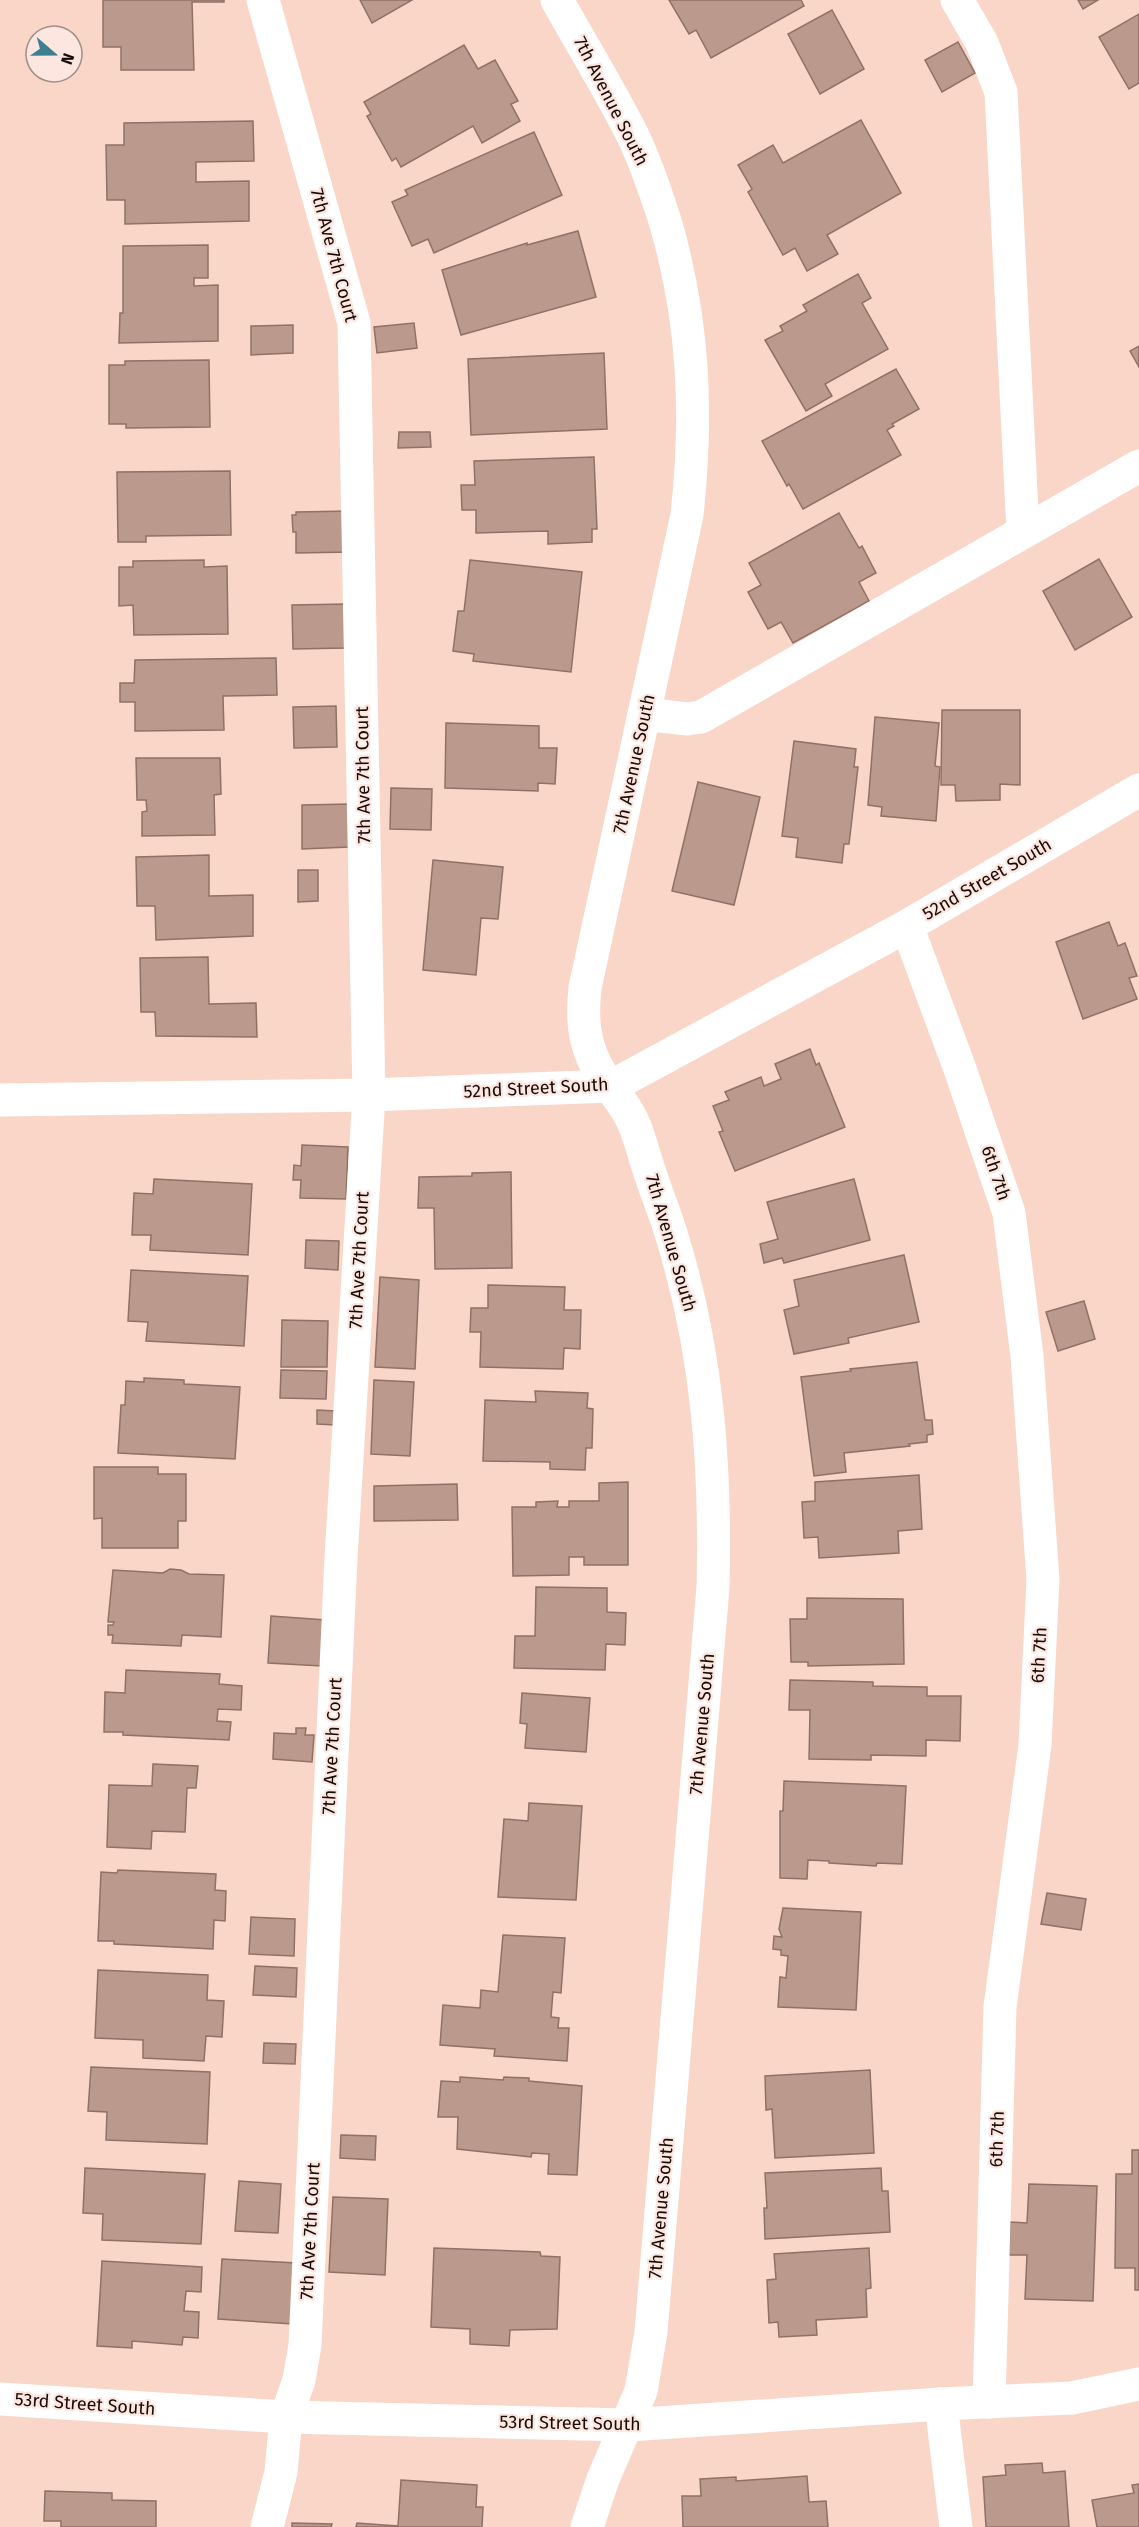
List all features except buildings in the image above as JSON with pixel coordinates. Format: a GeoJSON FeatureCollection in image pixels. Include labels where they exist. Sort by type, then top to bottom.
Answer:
{"type":"FeatureCollection","features":[{"type":"Feature","properties":{"kind":"street","name":"7th Ave 7th Court"},"geometry":{"type":"LineString","coordinates":[[264,0],[354,322],[369,1095],[341,1558],[304,2345],[299,2380],[286,2417],[280,2472],[267,2527]]}},
{"type":"Feature","properties":{"kind":"street","name":"7th Avenue South"},"geometry":{"type":"LineString","coordinates":[[557,0],[634,137],[656,192],[675,261],[685,308],[692,359],[693,463],[687,515],[583,1008],[583,1028],[588,1048],[598,1068],[625,1105],[634,1125],[673,1241],[690,1306],[703,1372],[712,1443],[715,1515],[712,1599],[651,2332],[641,2391],[603,2479],[587,2527]]}},
{"type":"Feature","properties":{"kind":"street"},"geometry":{"type":"LineString","coordinates":[[957,0],[982,43],[1001,92],[1023,532]]}},
{"type":"Feature","properties":{"kind":"street"},"geometry":{"type":"LineString","coordinates":[[645,714],[687,719],[701,717],[1139,466]]}},
{"type":"Feature","properties":{"kind":"street","name":"52nd Street South"},"geometry":{"type":"LineString","coordinates":[[0,1100],[369,1095],[612,1086],[907,926],[1139,790]]}},
{"type":"Feature","properties":{"kind":"street","name":"6th 7th"},"geometry":{"type":"LineString","coordinates":[[907,926],[960,1069],[1009,1214],[1027,1356],[1043,1580],[1035,1745],[1000,2007],[989,2402]]}},
{"type":"Feature","properties":{"kind":"street","name":"53rd Street South"},"geometry":{"type":"LineString","coordinates":[[0,2398],[286,2417],[628,2425],[941,2404],[1072,2398],[1139,2384]]}},
{"type":"Feature","properties":{"kind":"street"},"geometry":{"type":"LineString","coordinates":[[941,2404],[956,2527]]}}]}
